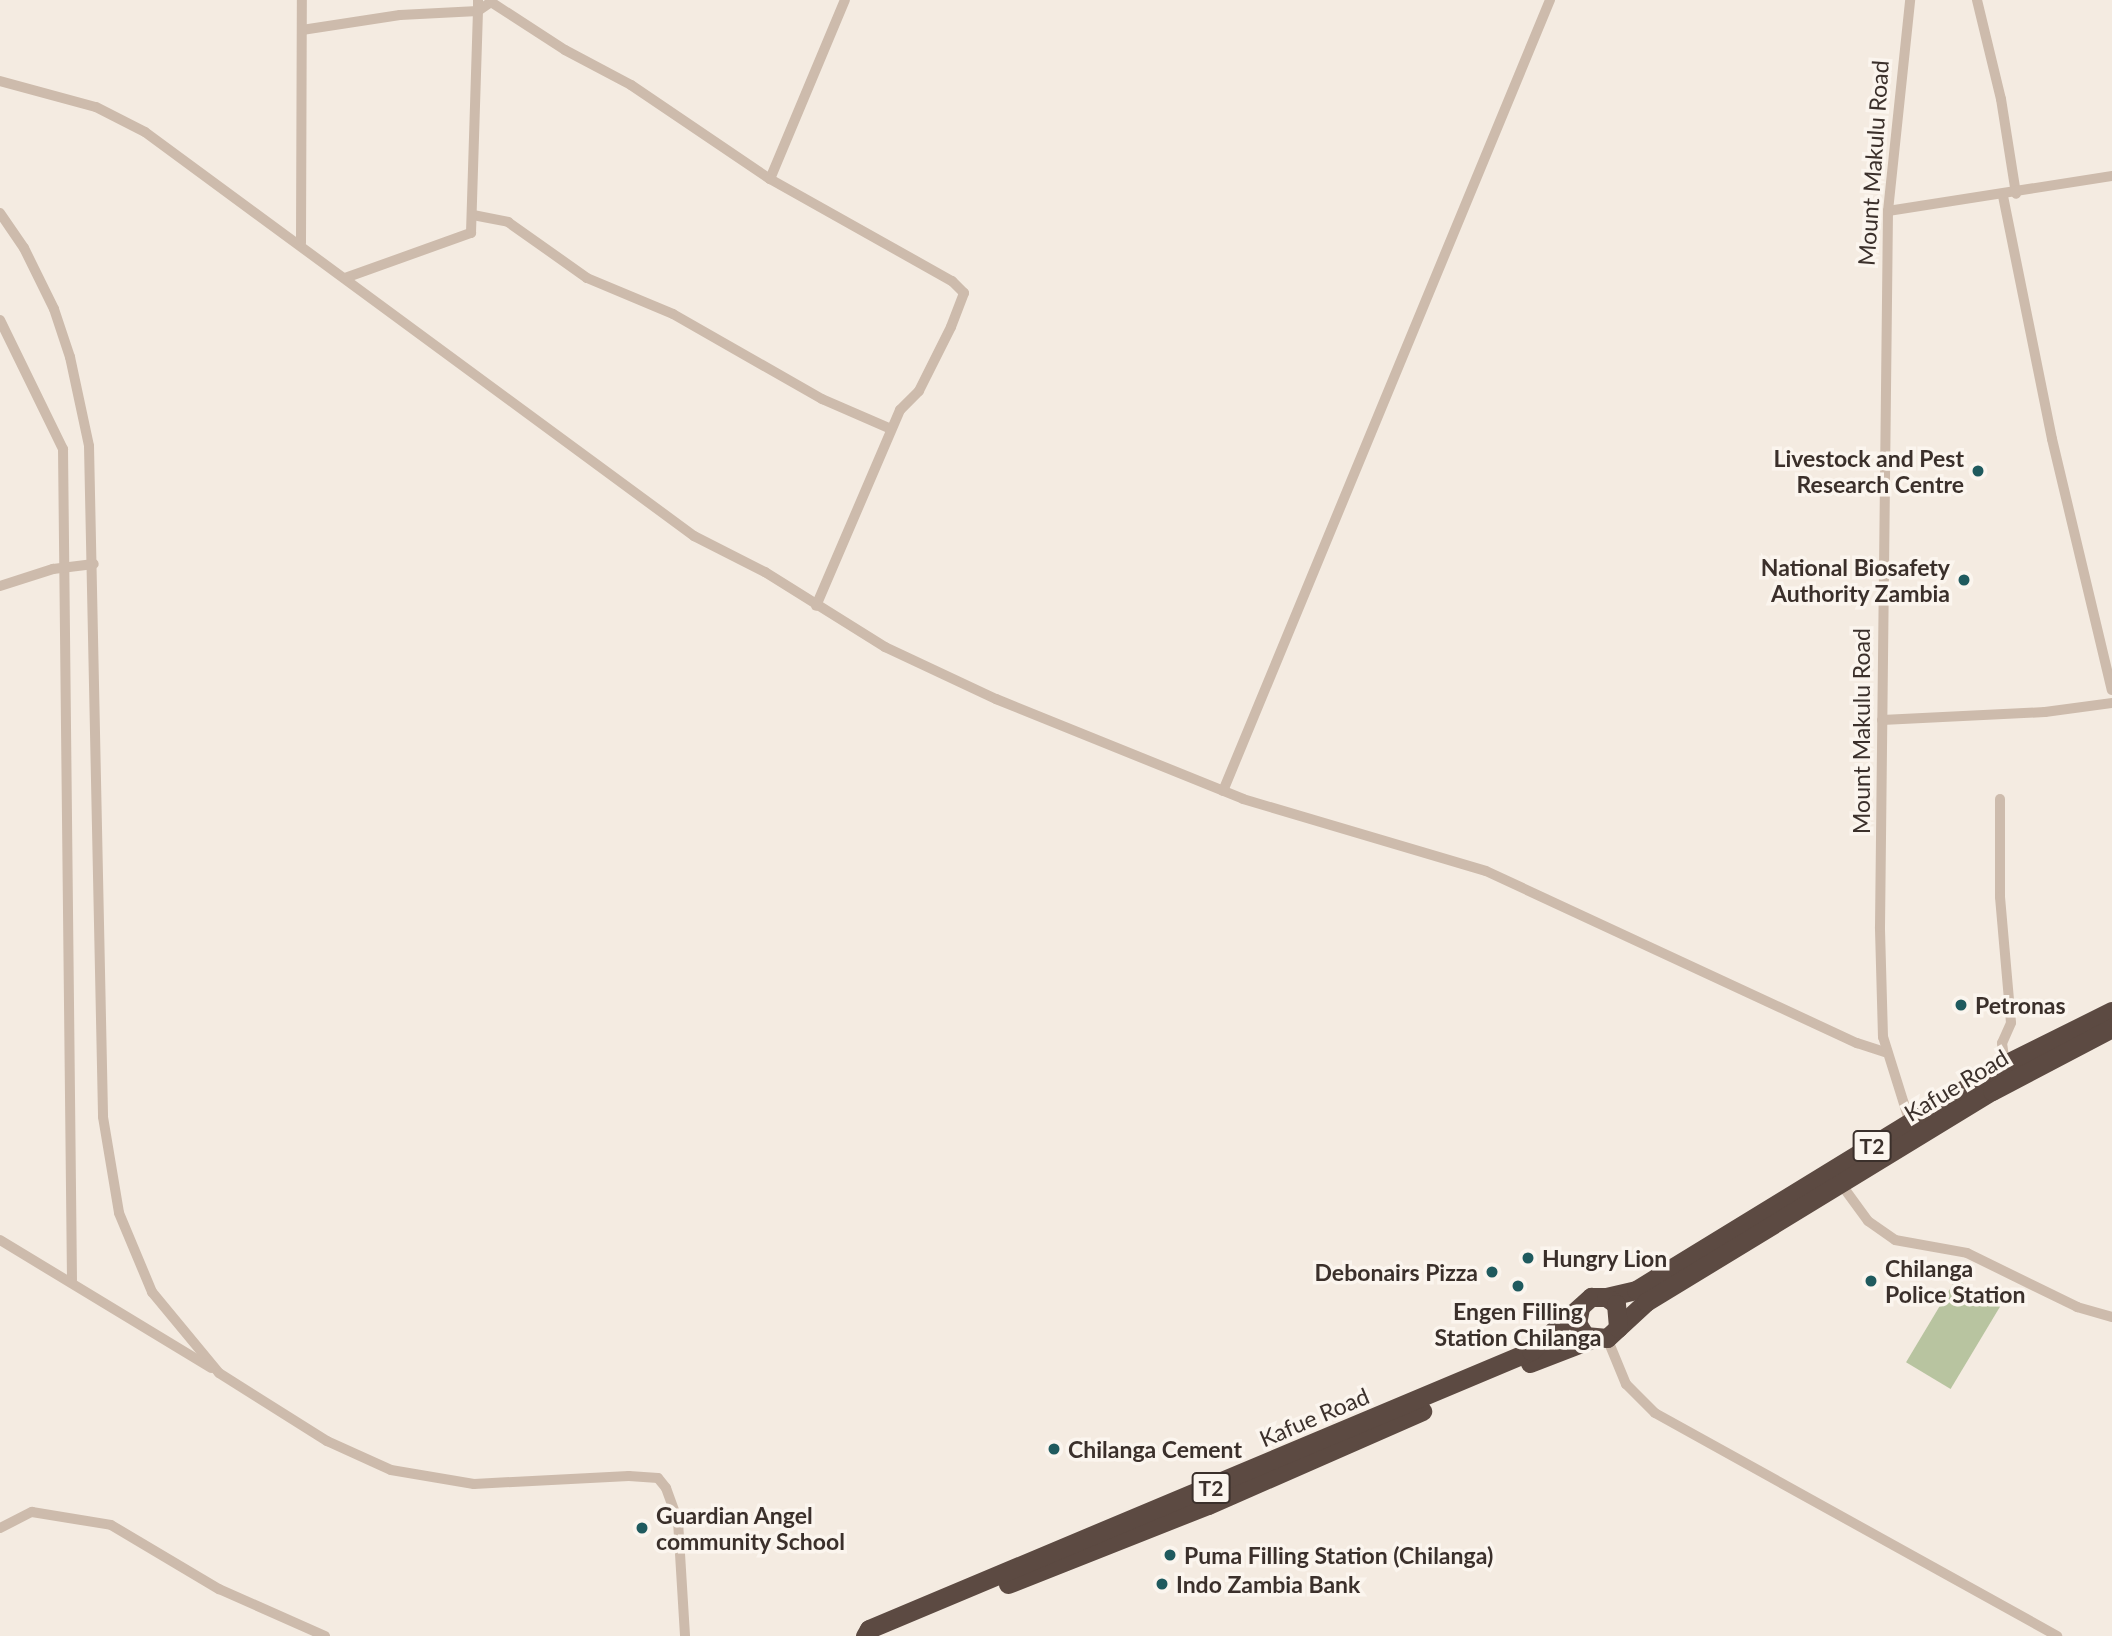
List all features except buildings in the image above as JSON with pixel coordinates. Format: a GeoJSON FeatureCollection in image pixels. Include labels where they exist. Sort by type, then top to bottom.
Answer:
{"type":"FeatureCollection","features":[{"type":"Feature","properties":{"kind":"highway","name":"Kafue Road"},"geometry":{"type":"LineString","coordinates":[[1606,1297],[1636,1290],[2005,1064],[2112,1011]]}},
{"type":"Feature","properties":{"kind":"highway","name":"Kafue Road"},"geometry":{"type":"LineString","coordinates":[[873,1636],[1208,1505],[1563,1348],[1606,1335],[1646,1302],[1992,1091],[2112,1028]]}},
{"type":"Feature","properties":{"kind":"highway"},"geometry":{"type":"LineString","coordinates":[[1591,1297],[1606,1297],[1619,1310],[1606,1335],[1580,1330],[1580,1308],[1591,1297]]}},
{"type":"Feature","properties":{"kind":"highway","name":"Kafue Road"},"geometry":{"type":"LineString","coordinates":[[865,1636],[869,1629],[1531,1351],[1580,1308]]}},
{"type":"Feature","properties":{"kind":"street"},"geometry":{"type":"LineString","coordinates":[[300,243],[302,0]]}},
{"type":"Feature","properties":{"kind":"street"},"geometry":{"type":"LineString","coordinates":[[770,179],[845,0]]}},
{"type":"Feature","properties":{"kind":"street"},"geometry":{"type":"LineString","coordinates":[[1223,791],[1550,0]]}},
{"type":"Feature","properties":{"kind":"street","name":"Mount Makulu Road"},"geometry":{"type":"LineString","coordinates":[[1910,0],[1902,51],[1888,211],[1880,927],[1885,1052],[1910,1123]]}},
{"type":"Feature","properties":{"kind":"street"},"geometry":{"type":"LineString","coordinates":[[1977,0],[2001,99],[2016,194]]}},
{"type":"Feature","properties":{"kind":"street"},"geometry":{"type":"LineString","coordinates":[[302,30],[478,6],[491,1],[565,50],[631,85],[770,179],[952,281],[964,293],[932,369],[891,429],[816,606]]}},
{"type":"Feature","properties":{"kind":"street"},"geometry":{"type":"LineString","coordinates":[[345,278],[461,239],[471,233],[478,6]]}},
{"type":"Feature","properties":{"kind":"street"},"geometry":{"type":"LineString","coordinates":[[0,80],[96,107],[131,123],[300,243],[694,536],[816,606],[964,685],[1223,791],[1486,871],[1857,1043],[1885,1052]]}},
{"type":"Feature","properties":{"kind":"street"},"geometry":{"type":"LineString","coordinates":[[1888,211],[2016,194],[2112,176]]}},
{"type":"Feature","properties":{"kind":"street"},"geometry":{"type":"LineString","coordinates":[[2003,196],[2052,439],[2112,690]]}},
{"type":"Feature","properties":{"kind":"street"},"geometry":{"type":"LineString","coordinates":[[0,213],[40,276],[70,356],[89,446],[94,564],[103,1117],[119,1213],[152,1292],[169,1318],[219,1373]]}},
{"type":"Feature","properties":{"kind":"street"},"geometry":{"type":"LineString","coordinates":[[473,215],[508,222],[587,278],[662,309],[822,399],[891,429]]}},
{"type":"Feature","properties":{"kind":"street"},"geometry":{"type":"LineString","coordinates":[[0,320],[61,442],[72,1280]]}},
{"type":"Feature","properties":{"kind":"street"},"geometry":{"type":"LineString","coordinates":[[0,586],[64,568],[94,564]]}},
{"type":"Feature","properties":{"kind":"street"},"geometry":{"type":"LineString","coordinates":[[1882,720],[2045,712],[2112,703]]}},
{"type":"Feature","properties":{"kind":"street"},"geometry":{"type":"LineString","coordinates":[[2000,799],[2000,897],[2011,1023],[2002,1043],[2005,1064]]}},
{"type":"Feature","properties":{"kind":"street"},"geometry":{"type":"LineString","coordinates":[[1842,1184],[1868,1221],[1895,1240],[1967,1253],[2077,1307],[2112,1317]]}},
{"type":"Feature","properties":{"kind":"street"},"geometry":{"type":"LineString","coordinates":[[0,1240],[72,1280],[157,1338],[219,1373],[327,1441],[391,1470],[474,1484],[607,1476],[658,1478],[666,1488],[678,1521],[685,1636]]}},
{"type":"Feature","properties":{"kind":"street"},"geometry":{"type":"LineString","coordinates":[[157,1338],[172,1334],[169,1318]]}},
{"type":"Feature","properties":{"kind":"street"},"geometry":{"type":"LineString","coordinates":[[1606,1335],[1626,1384],[1655,1413],[2057,1636]]}},
{"type":"Feature","properties":{"kind":"street"},"geometry":{"type":"LineString","coordinates":[[0,1528],[32,1512],[111,1525],[219,1589],[325,1636]]}},
{"type":"Feature","properties":{"kind":"green space"},"geometry":{"type":"Polygon","coordinates":[[[1956,1279],[2001,1306],[1951,1389],[1906,1362],[1956,1279]]]}},
{"type":"Feature","properties":{"kind":"place","name":"Livestock and Pest Research Centre"},"geometry":{"type":"Point","coordinates":[1978,471]}},
{"type":"Feature","properties":{"kind":"place","name":"National Biosafety Authority Zambia"},"geometry":{"type":"Point","coordinates":[1964,580]}},
{"type":"Feature","properties":{"kind":"place","name":"Petronas"},"geometry":{"type":"Point","coordinates":[1961,1005]}},
{"type":"Feature","properties":{"kind":"place","name":"Hungry Lion"},"geometry":{"type":"Point","coordinates":[1528,1258]}},
{"type":"Feature","properties":{"kind":"place","name":"Debonairs Pizza"},"geometry":{"type":"Point","coordinates":[1492,1272]}},
{"type":"Feature","properties":{"kind":"place","name":"Chilanga Police Station"},"geometry":{"type":"Point","coordinates":[1871,1281]}},
{"type":"Feature","properties":{"kind":"place","name":"Engen Filling Station Chilanga"},"geometry":{"type":"Point","coordinates":[1518,1286]}},
{"type":"Feature","properties":{"kind":"place","name":"Chilanga Cement"},"geometry":{"type":"Point","coordinates":[1054,1449]}},
{"type":"Feature","properties":{"kind":"place","name":"Guardian Angel community School"},"geometry":{"type":"Point","coordinates":[642,1528]}},
{"type":"Feature","properties":{"kind":"place","name":"Puma Filling Station (Chilanga)"},"geometry":{"type":"Point","coordinates":[1170,1555]}},
{"type":"Feature","properties":{"kind":"place","name":"Indo Zambia Bank"},"geometry":{"type":"Point","coordinates":[1162,1584]}}]}
